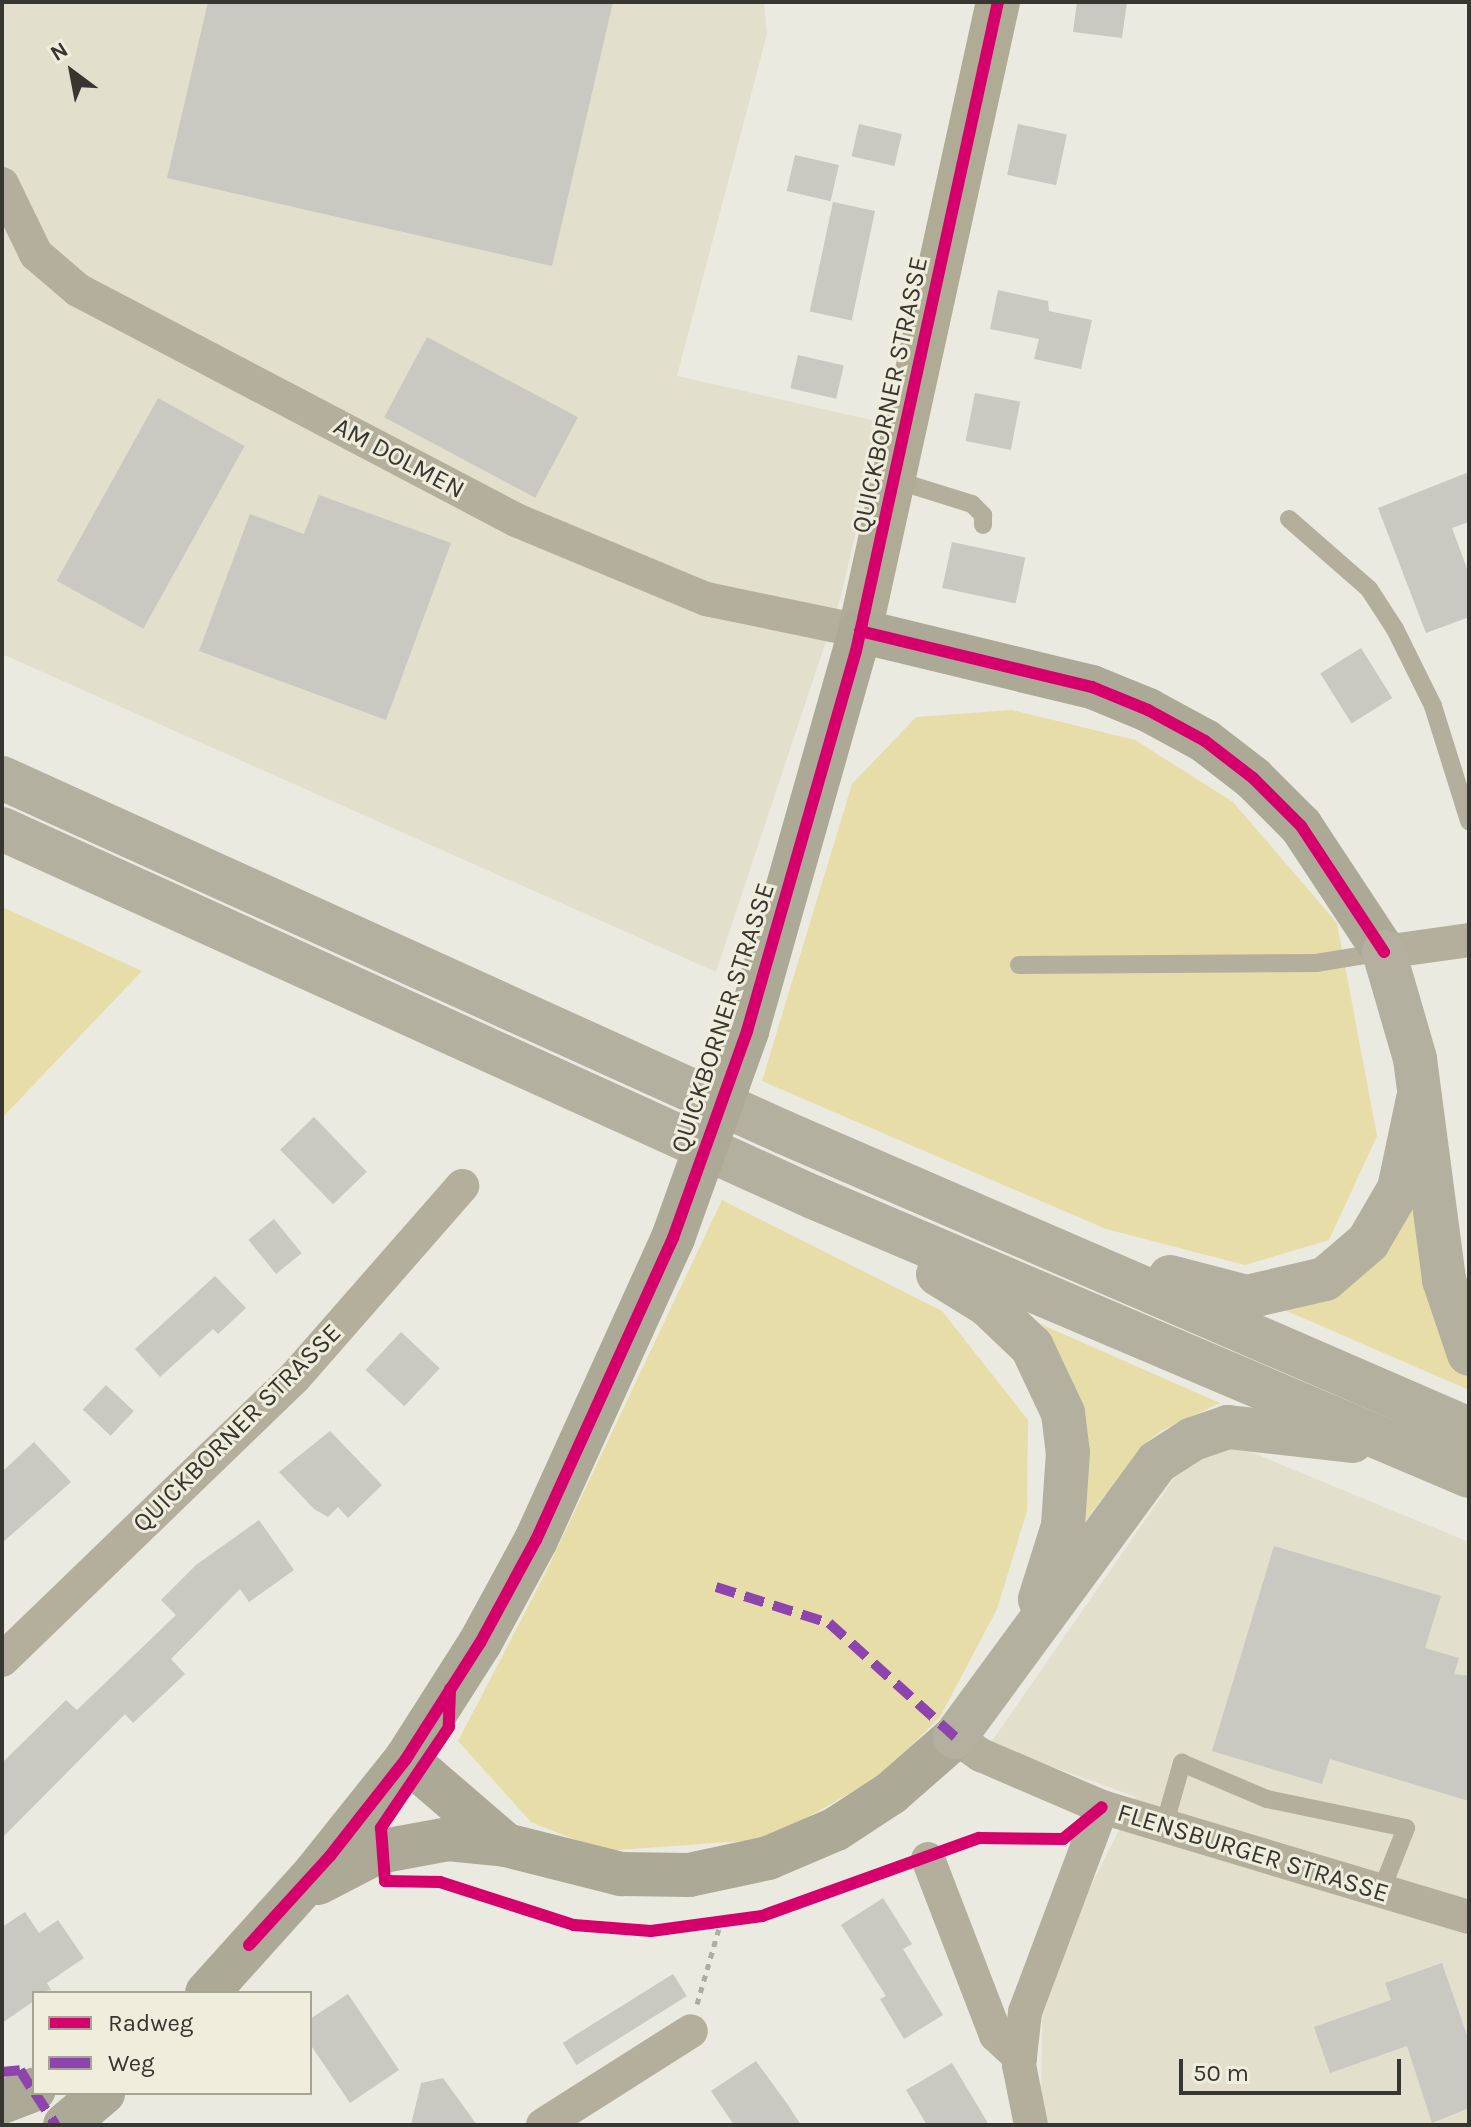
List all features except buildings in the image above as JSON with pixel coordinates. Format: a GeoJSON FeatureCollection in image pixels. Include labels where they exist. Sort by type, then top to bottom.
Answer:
{"type":"FeatureCollection","features":[{"type":"Feature","properties":{"kind":"highway"},"geometry":{"type":"LineString","coordinates":[[2,778],[1021,1238],[1469,1429]]}},
{"type":"Feature","properties":{"kind":"highway"},"geometry":{"type":"LineString","coordinates":[[2,829],[813,1197],[1469,1476]]}},
{"type":"Feature","properties":{"kind":"highway"},"geometry":{"type":"LineString","coordinates":[[1384,952],[1404,1010],[1444,1280],[1469,1354]]}},
{"type":"Feature","properties":{"kind":"highway"},"geometry":{"type":"LineString","coordinates":[[1021,1238],[1247,1297],[1325,1279],[1368,1242],[1399,1189],[1418,1099]]}},
{"type":"Feature","properties":{"kind":"highway"},"geometry":{"type":"LineString","coordinates":[[813,1197],[988,1305],[1032,1347],[1049,1376],[1063,1413],[1068,1452],[1063,1526],[1031,1627]]}},
{"type":"Feature","properties":{"kind":"highway"},"geometry":{"type":"LineString","coordinates":[[955,1737],[1031,1627],[1157,1462],[1193,1439],[1228,1427],[1391,1443]]}},
{"type":"Feature","properties":{"kind":"main road","name":"QUICKBORNER STRASSE"},"geometry":{"type":"LineString","coordinates":[[209,1991],[297,1894],[378,1796],[406,1759],[480,1643],[536,1540],[673,1238],[747,1031],[860,631],[998,2]]}},
{"type":"Feature","properties":{"kind":"main road"},"geometry":{"type":"LineString","coordinates":[[860,631],[1092,687],[1148,710],[1205,741],[1253,778],[1301,826],[1343,883],[1384,952]]}},
{"type":"Feature","properties":{"kind":"main road"},"geometry":{"type":"LineString","coordinates":[[297,1894],[378,1852],[448,1839],[506,1845],[621,1874],[689,1875],[768,1858],[847,1822],[914,1775],[955,1737]]}},
{"type":"Feature","properties":{"kind":"main road"},"geometry":{"type":"LineString","coordinates":[[406,1759],[506,1845]]}},
{"type":"Feature","properties":{"kind":"main road"},"geometry":{"type":"LineString","coordinates":[[378,1796],[448,1839]]}},
{"type":"Feature","properties":{"kind":"main road","name":"QUICKBORNER STRASSE"},"geometry":{"type":"LineString","coordinates":[[181,1991],[249,1945]]}},
{"type":"Feature","properties":{"kind":"main road"},"geometry":{"type":"LineString","coordinates":[[2,2102],[32,2091]]}},
{"type":"Feature","properties":{"kind":"main road"},"geometry":{"type":"LineString","coordinates":[[65,2125],[101,2095]]}},
{"type":"Feature","properties":{"kind":"street","name":"AM DOLMEN"},"geometry":{"type":"LineString","coordinates":[[2,184],[36,254],[78,290],[516,520],[706,599],[860,631]]}},
{"type":"Feature","properties":{"kind":"street"},"geometry":{"type":"LineString","coordinates":[[1384,952],[1469,940]]}},
{"type":"Feature","properties":{"kind":"street","name":"QUICKBORNER STRASSE"},"geometry":{"type":"LineString","coordinates":[[2,1660],[295,1377],[462,1186]]}},
{"type":"Feature","properties":{"kind":"street","name":"FLENSBURGER STRASSE"},"geometry":{"type":"LineString","coordinates":[[955,1737],[981,1755],[1102,1807],[1469,1917]]}},
{"type":"Feature","properties":{"kind":"street"},"geometry":{"type":"LineString","coordinates":[[1031,2125],[1020,2057],[1025,2012],[1102,1807]]}},
{"type":"Feature","properties":{"kind":"street"},"geometry":{"type":"LineString","coordinates":[[928,1859],[996,2035],[1020,2057]]}},
{"type":"Feature","properties":{"kind":"street"},"geometry":{"type":"LineString","coordinates":[[543,2125],[691,2031]]}},
{"type":"Feature","properties":{"kind":"lane"},"geometry":{"type":"LineString","coordinates":[[895,480],[972,504],[983,515],[983,525]]}},
{"type":"Feature","properties":{"kind":"lane"},"geometry":{"type":"LineString","coordinates":[[1289,519],[1369,589],[1395,629],[1433,706],[1469,821]]}},
{"type":"Feature","properties":{"kind":"lane"},"geometry":{"type":"LineString","coordinates":[[1019,965],[1316,963],[1384,952]]}},
{"type":"Feature","properties":{"kind":"lane"},"geometry":{"type":"LineString","coordinates":[[1164,1826],[1182,1763],[1267,1799],[1406,1828],[1381,1891]]}},
{"type":"Feature","properties":{"kind":"path"},"geometry":{"type":"LineString","coordinates":[[691,2031],[720,1925]]}},
{"type":"Feature","properties":{"kind":"shaded area"},"geometry":{"type":"Polygon","coordinates":[[[2,2],[764,2],[767,34],[677,376],[881,422],[841,596],[716,972],[2,654],[2,2]]]}},
{"type":"Feature","properties":{"kind":"shaded area"},"geometry":{"type":"Polygon","coordinates":[[[1012,710],[1135,740],[1233,802],[1337,923],[1377,1136],[1329,1240],[1245,1265],[1106,1229],[762,1081],[852,784],[916,717],[1012,710]]]}},
{"type":"Feature","properties":{"kind":"shaded area"},"geometry":{"type":"Polygon","coordinates":[[[2,907],[142,971],[2,1118],[2,907]]]}},
{"type":"Feature","properties":{"kind":"shaded area"},"geometry":{"type":"Polygon","coordinates":[[[1408,1185],[1469,1377],[1469,1390],[1273,1305],[1408,1185]]]}},
{"type":"Feature","properties":{"kind":"shaded area"},"geometry":{"type":"Polygon","coordinates":[[[722,1200],[942,1311],[1028,1420],[1027,1511],[997,1609],[940,1717],[883,1774],[770,1839],[603,1851],[531,1822],[458,1741],[545,1574],[722,1200]]]}},
{"type":"Feature","properties":{"kind":"shaded area"},"geometry":{"type":"Polygon","coordinates":[[[1038,1323],[1220,1403],[1161,1431],[1143,1445],[1082,1525],[1038,1323]]]}},
{"type":"Feature","properties":{"kind":"shaded area"},"geometry":{"type":"Polygon","coordinates":[[[1229,1443],[1469,1542],[1469,2125],[1049,2125],[1041,2108],[1043,1980],[1136,1797],[990,1744],[1177,1474],[1229,1443]]]}},
{"type":"Feature","properties":{"kind":"marked path"},"geometry":{"type":"LineString","coordinates":[[716,1587],[829,1623],[955,1737]]}},
{"type":"Feature","properties":{"kind":"marked path"},"geometry":{"type":"LineString","coordinates":[[2,2072],[20,2070],[32,2089]]}},
{"type":"Feature","properties":{"kind":"marked path"},"geometry":{"type":"LineString","coordinates":[[36,2095],[56,2125]]}},
{"type":"Feature","properties":{"kind":"cycle path"},"geometry":{"type":"LineString","coordinates":[[249,1945],[330,1856],[406,1759],[480,1643],[536,1540],[673,1238],[747,1031],[856,651],[998,2]]}},
{"type":"Feature","properties":{"kind":"cycle path"},"geometry":{"type":"LineString","coordinates":[[860,631],[1092,687],[1148,710],[1205,741],[1253,778],[1301,826],[1384,952]]}},
{"type":"Feature","properties":{"kind":"cycle path"},"geometry":{"type":"LineString","coordinates":[[450,1689],[449,1727],[381,1828],[385,1881],[440,1882],[574,1925],[651,1931],[762,1916],[979,1838],[1063,1839],[1102,1807]]}}]}
